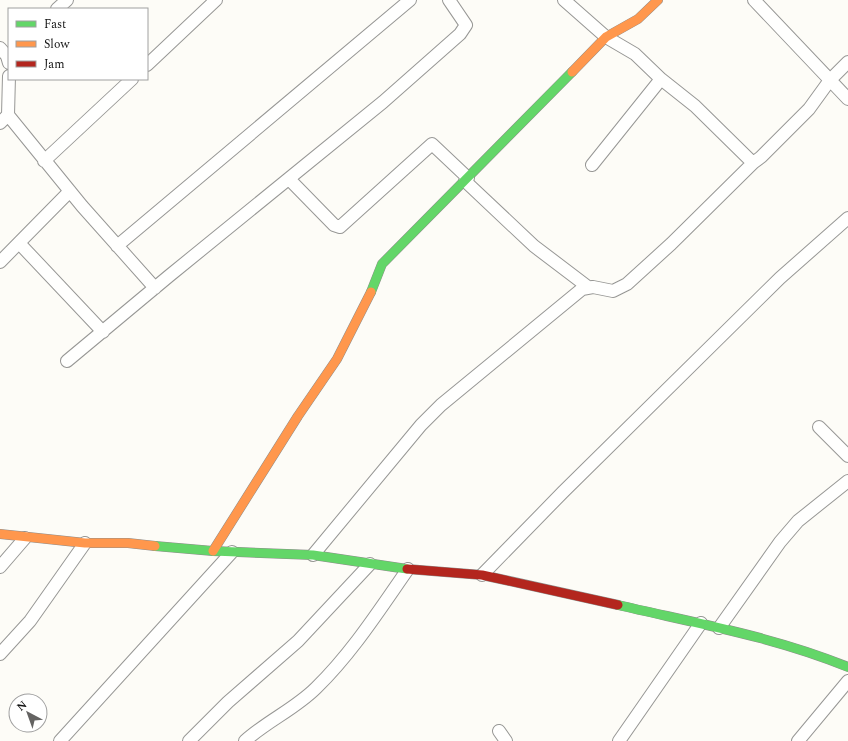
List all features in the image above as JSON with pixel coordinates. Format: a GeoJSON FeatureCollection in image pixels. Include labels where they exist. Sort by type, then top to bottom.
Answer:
{"type":"FeatureCollection","features":[{"type":"Feature","properties":{"kind":"street"},"geometry":{"type":"LineString","coordinates":[[58,8],[66,0]]}},
{"type":"Feature","properties":{"kind":"street"},"geometry":{"type":"LineString","coordinates":[[148,64],[216,0]]}},
{"type":"Feature","properties":{"kind":"street"},"geometry":{"type":"LineString","coordinates":[[117,246],[410,0]]}},
{"type":"Feature","properties":{"kind":"street"},"geometry":{"type":"LineString","coordinates":[[67,362],[155,288],[383,102],[464,29],[466,25],[464,19],[448,0]]}},
{"type":"Feature","properties":{"kind":"street"},"geometry":{"type":"LineString","coordinates":[[564,0],[606,37],[635,54],[661,79],[695,106],[753,163]]}},
{"type":"Feature","properties":{"kind":"street"},"geometry":{"type":"LineString","coordinates":[[212,552],[298,416],[337,359],[366,304],[382,264],[606,37],[638,19],[658,0]]}},
{"type":"Feature","properties":{"kind":"street"},"geometry":{"type":"LineString","coordinates":[[754,0],[848,99]]}},
{"type":"Feature","properties":{"kind":"street"},"geometry":{"type":"LineString","coordinates":[[289,179],[334,224],[340,227],[432,144],[466,180],[534,246],[588,287],[613,291],[627,284],[671,244],[753,163],[761,157],[809,109],[830,80],[848,62]]}},
{"type":"Feature","properties":{"kind":"street"},"geometry":{"type":"LineString","coordinates":[[592,165],[661,79]]}},
{"type":"Feature","properties":{"kind":"street"},"geometry":{"type":"LineString","coordinates":[[9,80],[4,119],[44,161],[155,288]]}},
{"type":"Feature","properties":{"kind":"street"},"geometry":{"type":"LineString","coordinates":[[44,161],[131,80]]}},
{"type":"Feature","properties":{"kind":"street"},"geometry":{"type":"LineString","coordinates":[[0,262],[70,191]]}},
{"type":"Feature","properties":{"kind":"street"},"geometry":{"type":"LineString","coordinates":[[482,575],[544,511],[780,278],[848,218]]}},
{"type":"Feature","properties":{"kind":"street"},"geometry":{"type":"LineString","coordinates":[[19,243],[103,332]]}},
{"type":"Feature","properties":{"kind":"street"},"geometry":{"type":"LineString","coordinates":[[313,555],[405,443],[441,405],[582,290],[588,287]]}},
{"type":"Feature","properties":{"kind":"street"},"geometry":{"type":"LineString","coordinates":[[819,426],[848,456]]}},
{"type":"Feature","properties":{"kind":"street"},"geometry":{"type":"LineString","coordinates":[[719,628],[780,542],[798,521],[848,481]]}},
{"type":"Feature","properties":{"kind":"street"},"geometry":{"type":"LineString","coordinates":[[0,534],[25,538],[85,543],[128,543],[212,552],[313,555],[408,569],[482,575],[700,623],[821,656],[848,667]]}},
{"type":"Feature","properties":{"kind":"street"},"geometry":{"type":"LineString","coordinates":[[0,567],[25,538]]}},
{"type":"Feature","properties":{"kind":"street"},"geometry":{"type":"LineString","coordinates":[[0,654],[30,621],[85,543]]}},
{"type":"Feature","properties":{"kind":"street"},"geometry":{"type":"LineString","coordinates":[[60,741],[232,552]]}},
{"type":"Feature","properties":{"kind":"street"},"geometry":{"type":"LineString","coordinates":[[189,741],[228,702],[293,646],[370,564]]}},
{"type":"Feature","properties":{"kind":"street"},"geometry":{"type":"LineString","coordinates":[[245,741],[315,689],[332,671],[408,569]]}},
{"type":"Feature","properties":{"kind":"street"},"geometry":{"type":"LineString","coordinates":[[620,741],[700,623]]}},
{"type":"Feature","properties":{"kind":"street"},"geometry":{"type":"LineString","coordinates":[[798,741],[848,681]]}},
{"type":"Feature","properties":{"kind":"street"},"geometry":{"type":"LineString","coordinates":[[499,731],[506,741]]}},
{"type":"Feature","properties":{"kind":"traffic: fast"},"geometry":{"type":"LineString","coordinates":[[371,292],[382,264],[572,72]]}},
{"type":"Feature","properties":{"kind":"traffic: fast"},"geometry":{"type":"LineString","coordinates":[[155,546],[213,551],[313,555],[407,569]]}},
{"type":"Feature","properties":{"kind":"traffic: fast"},"geometry":{"type":"LineString","coordinates":[[618,605],[763,639],[820,656],[848,667]]}},
{"type":"Feature","properties":{"kind":"traffic: slow"},"geometry":{"type":"LineString","coordinates":[[572,72],[606,37],[638,19],[658,0]]}},
{"type":"Feature","properties":{"kind":"traffic: slow"},"geometry":{"type":"LineString","coordinates":[[213,551],[298,416],[337,359],[371,292]]}},
{"type":"Feature","properties":{"kind":"traffic: slow"},"geometry":{"type":"LineString","coordinates":[[0,534],[85,543],[128,543],[155,546]]}},
{"type":"Feature","properties":{"kind":"traffic: jam"},"geometry":{"type":"LineString","coordinates":[[407,569],[482,575],[618,605]]}}]}
